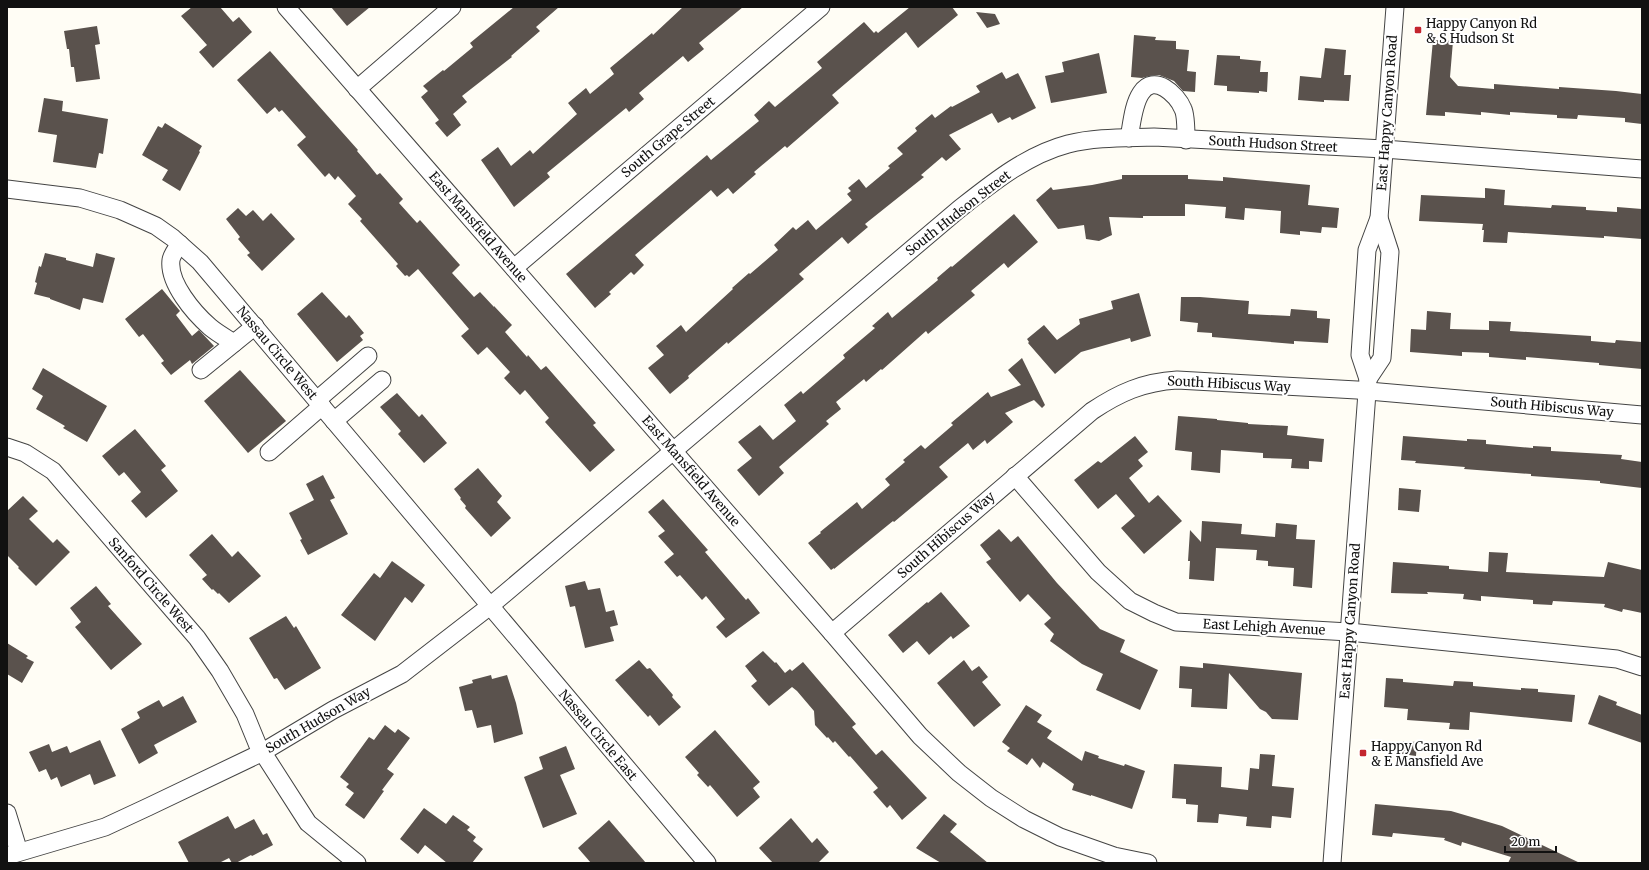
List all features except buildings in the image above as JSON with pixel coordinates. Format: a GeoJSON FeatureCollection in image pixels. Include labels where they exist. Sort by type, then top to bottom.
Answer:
{"type":"FeatureCollection","features":[{"type":"Feature","properties":{"kind":"street","name":"East Mansfield Avenue"},"geometry":{"type":"LineString","coordinates":[[286,7],[673,450],[920,736],[959,773],[991,798],[1024,819],[1060,837],[1114,856],[1148,863]]}},
{"type":"Feature","properties":{"kind":"street"},"geometry":{"type":"LineString","coordinates":[[357,89],[452,7]]}},
{"type":"Feature","properties":{"kind":"street","name":"South Grape Street"},"geometry":{"type":"LineString","coordinates":[[514,268],[821,7]]}},
{"type":"Feature","properties":{"kind":"street","name":"East Happy Canyon Road"},"geometry":{"type":"LineString","coordinates":[[1332,863],[1367,385],[1360,354],[1367,250],[1379,218],[1395,7]]}},
{"type":"Feature","properties":{"kind":"street"},"geometry":{"type":"LineString","coordinates":[[1129,138],[1134,108],[1140,93],[1146,86],[1154,84],[1166,87],[1184,109],[1186,140]]}},
{"type":"Feature","properties":{"kind":"street","name":"South Hudson Street"},"geometry":{"type":"LineString","coordinates":[[582,527],[993,182],[1017,166],[1068,144],[1129,138],[1186,140],[1384,149],[1642,168]]}},
{"type":"Feature","properties":{"kind":"street","name":"Nassau Circle West"},"geometry":{"type":"LineString","coordinates":[[7,189],[80,198],[120,210],[156,226],[180,244],[200,262],[255,326],[490,606]]}},
{"type":"Feature","properties":{"kind":"street","name":"East Happy Canyon Road"},"geometry":{"type":"LineString","coordinates":[[1367,385],[1382,358],[1390,260],[1390,252],[1379,218]]}},
{"type":"Feature","properties":{"kind":"street"},"geometry":{"type":"LineString","coordinates":[[180,244],[171,258],[171,272],[177,287],[193,310],[211,328],[234,343]]}},
{"type":"Feature","properties":{"kind":"street"},"geometry":{"type":"LineString","coordinates":[[201,370],[255,326]]}},
{"type":"Feature","properties":{"kind":"street"},"geometry":{"type":"LineString","coordinates":[[269,452],[368,356]]}},
{"type":"Feature","properties":{"kind":"street"},"geometry":{"type":"LineString","coordinates":[[334,420],[382,380]]}},
{"type":"Feature","properties":{"kind":"street","name":"South Hibiscus Way"},"geometry":{"type":"LineString","coordinates":[[832,633],[1092,411],[1114,396],[1158,381],[1177,380],[1367,385],[1642,415]]}},
{"type":"Feature","properties":{"kind":"street","name":"Sanford Circle West"},"geometry":{"type":"LineString","coordinates":[[7,447],[25,453],[53,471],[197,638],[220,671],[241,708],[261,753],[265,756],[308,823],[357,863]]}},
{"type":"Feature","properties":{"kind":"street","name":"East Lehigh Avenue"},"geometry":{"type":"LineString","coordinates":[[1015,476],[1098,572],[1130,601],[1176,622],[1349,632],[1617,659],[1642,667]]}},
{"type":"Feature","properties":{"kind":"street","name":"South Hudson Way"},"geometry":{"type":"LineString","coordinates":[[7,813],[13,854],[105,827],[261,753],[333,710],[402,674],[490,606],[582,527]]}},
{"type":"Feature","properties":{"kind":"street","name":"Nassau Circle East"},"geometry":{"type":"LineString","coordinates":[[490,606],[707,863]]}},
{"type":"Feature","properties":{"kind":"place","name":"Happy Canyon Rd & S Hudson St"},"geometry":{"type":"Point","coordinates":[1418,30]}},
{"type":"Feature","properties":{"kind":"place","name":"Happy Canyon Rd & E Mansfield Ave"},"geometry":{"type":"Point","coordinates":[1363,753]}}]}
